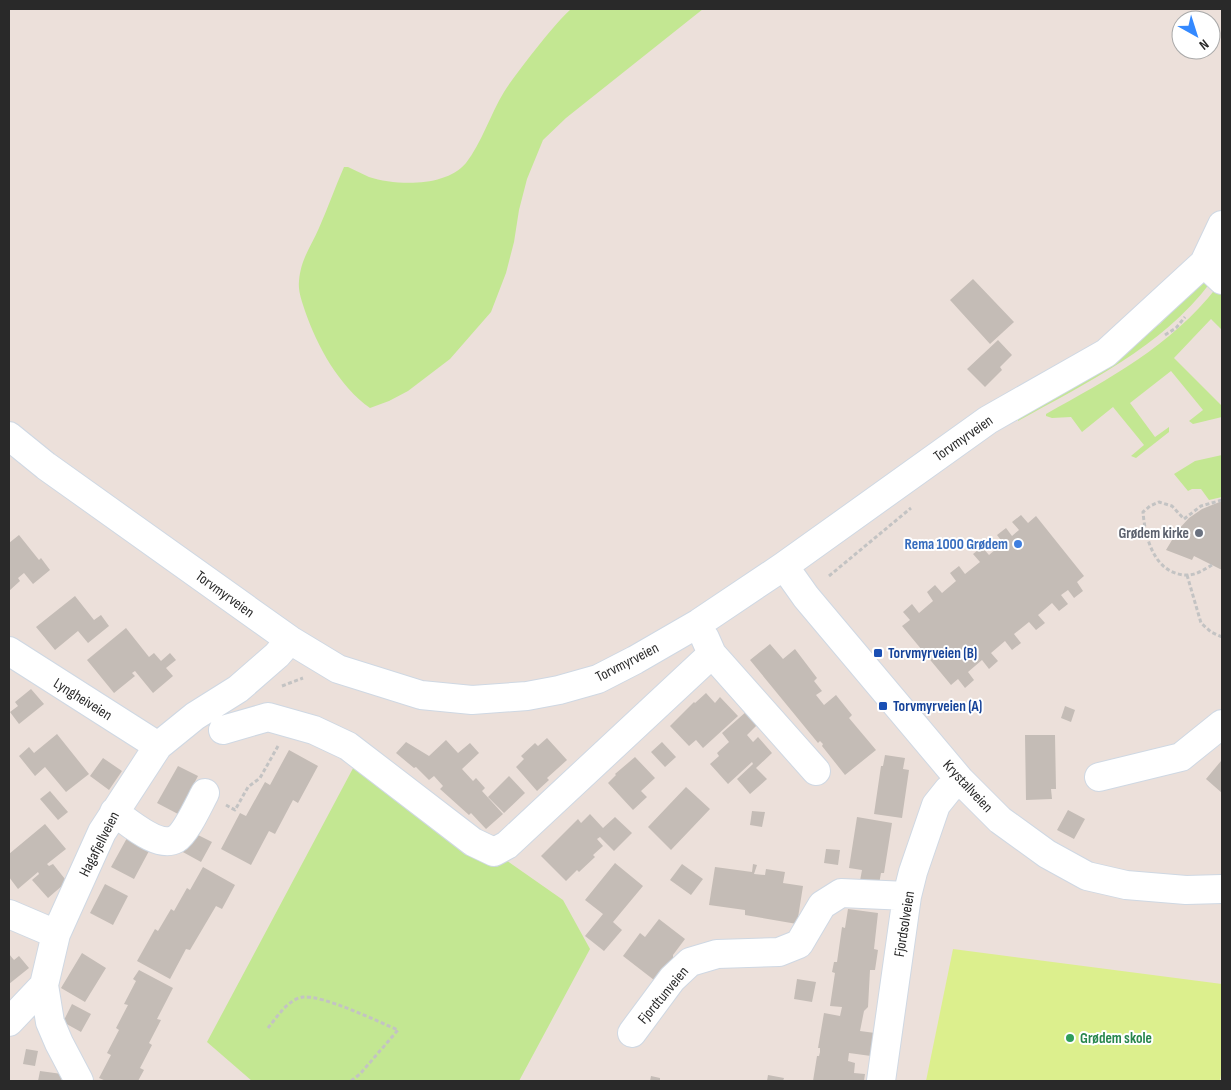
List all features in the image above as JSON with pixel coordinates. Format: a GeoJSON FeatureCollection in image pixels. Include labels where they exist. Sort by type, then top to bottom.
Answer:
{"type":"FeatureCollection","features":[{"type":"Feature","properties":{"kind":"street","name":"Torvmyrveien"},"geometry":{"type":"LineString","coordinates":[[9,436],[54,471],[290,640],[338,669],[421,695],[472,700],[527,696],[559,690],[598,678],[635,660],[699,623],[784,566],[988,420],[1106,353],[1213,272],[1222,225]]}},
{"type":"Feature","properties":{"kind":"street","name":"Krystallveien"},"geometry":{"type":"LineString","coordinates":[[784,566],[806,597],[960,780],[1000,820],[1047,854],[1087,876],[1126,885],[1186,890],[1222,889]]}},
{"type":"Feature","properties":{"kind":"street"},"geometry":{"type":"LineString","coordinates":[[699,623],[712,654],[816,771]]}},
{"type":"Feature","properties":{"kind":"street","name":"Hagafjellveien"},"geometry":{"type":"LineString","coordinates":[[79,1081],[50,1022],[44,985],[56,934],[102,832],[158,746],[195,716],[238,689],[278,654],[290,640]]}},
{"type":"Feature","properties":{"kind":"street","name":"Lyngheiveien"},"geometry":{"type":"LineString","coordinates":[[9,651],[158,746]]}},
{"type":"Feature","properties":{"kind":"street"},"geometry":{"type":"LineString","coordinates":[[223,730],[268,717],[314,730],[348,746],[473,842],[494,852],[508,845],[712,654]]}},
{"type":"Feature","properties":{"kind":"street"},"geometry":{"type":"LineString","coordinates":[[1099,777],[1181,757],[1222,724]]}},
{"type":"Feature","properties":{"kind":"street","name":"Fjordsolveien"},"geometry":{"type":"LineString","coordinates":[[881,1081],[907,896],[913,872],[936,805],[948,790],[960,780]]}},
{"type":"Feature","properties":{"kind":"street"},"geometry":{"type":"LineString","coordinates":[[114,812],[151,837],[165,842],[177,838],[205,793]]}},
{"type":"Feature","properties":{"kind":"street","name":"Fjordtunveien"},"geometry":{"type":"LineString","coordinates":[[632,1032],[672,979],[690,962],[717,954],[779,952],[798,944],[822,905],[841,893],[907,896]]}},
{"type":"Feature","properties":{"kind":"street"},"geometry":{"type":"LineString","coordinates":[[9,914],[56,934]]}},
{"type":"Feature","properties":{"kind":"street"},"geometry":{"type":"LineString","coordinates":[[9,1022],[44,985]]}},
{"type":"Feature","properties":{"kind":"path"},"geometry":{"type":"LineString","coordinates":[[1212,566],[1186,576],[1166,568],[1156,558],[1148,545],[1144,529],[1143,512],[1159,502],[1172,506],[1184,519],[1201,506],[1222,500]]}},
{"type":"Feature","properties":{"kind":"path"},"geometry":{"type":"LineString","coordinates":[[1186,576],[1201,623],[1211,632],[1222,637]]}},
{"type":"Feature","properties":{"kind":"path"},"geometry":{"type":"LineString","coordinates":[[205,793],[235,810],[248,787],[260,778],[291,724]]}},
{"type":"Feature","properties":{"kind":"path"},"geometry":{"type":"LineString","coordinates":[[268,1028],[286,1006],[301,997],[320,999],[398,1030],[352,1081]]}},
{"type":"Feature","properties":{"kind":"green space"},"geometry":{"type":"Polygon","coordinates":[[[571,9],[703,9],[566,118],[543,140],[527,179],[506,273],[491,312],[450,359],[408,391],[370,408],[348,388],[330,364],[310,324],[299,289],[300,273],[304,259],[344,167],[380,180],[407,183],[434,180],[446,177],[457,171],[466,163],[471,155],[510,82],[550,31],[571,9]]]}},
{"type":"Feature","properties":{"kind":"green space"},"geometry":{"type":"Polygon","coordinates":[[[1203,282],[1210,283],[1191,306],[1146,345],[1096,378],[1018,421],[1018,417],[1125,350],[1160,324],[1197,284],[1203,282]]]}},
{"type":"Feature","properties":{"kind":"green space"},"geometry":{"type":"Polygon","coordinates":[[[1217,287],[1222,291],[1222,330],[1211,319],[1174,358],[1222,406],[1222,417],[1193,424],[1189,421],[1203,410],[1171,371],[1130,403],[1155,437],[1169,427],[1169,432],[1136,458],[1131,456],[1144,445],[1113,407],[1082,432],[1071,417],[1052,418],[1046,416],[1046,414],[1116,374],[1159,344],[1199,308],[1217,287]]]}},
{"type":"Feature","properties":{"kind":"green space"},"geometry":{"type":"Polygon","coordinates":[[[1222,455],[1222,497],[1209,500],[1201,489],[1188,491],[1174,474],[1195,461],[1222,455]]]}},
{"type":"Feature","properties":{"kind":"green space"},"geometry":{"type":"Polygon","coordinates":[[[359,757],[563,900],[590,949],[519,1081],[252,1081],[207,1042],[359,757]]]}},
{"type":"Feature","properties":{"kind":"green space"},"geometry":{"type":"Polygon","coordinates":[[[953,949],[1222,984],[1222,1069],[1220,1081],[926,1081],[953,949]]]}},
{"type":"Feature","properties":{"kind":"building"},"geometry":{"type":"Polygon","coordinates":[[[973,279],[1014,322],[990,344],[950,300],[973,279]]]}},
{"type":"Feature","properties":{"kind":"building"},"geometry":{"type":"Polygon","coordinates":[[[998,340],[1012,355],[1000,367],[1002,370],[985,387],[967,369],[998,340]]]}},
{"type":"Feature","properties":{"kind":"building","name":"Grødem kirke"},"geometry":{"type":"Polygon","coordinates":[[[1222,501],[1222,570],[1194,556],[1192,560],[1166,550],[1178,530],[1189,518],[1202,509],[1222,501]]]}},
{"type":"Feature","properties":{"kind":"building"},"geometry":{"type":"Polygon","coordinates":[[[1021,515],[1028,523],[1036,516],[1084,576],[1077,582],[1083,591],[1074,598],[1068,590],[1061,595],[1068,604],[1059,611],[1052,603],[1038,615],[1045,623],[1036,630],[1029,622],[1014,634],[1021,643],[1012,650],[1005,641],[991,653],[998,661],[989,669],[982,660],[968,672],[974,680],[965,688],[958,679],[951,685],[902,626],[910,620],[903,612],[912,604],[919,613],[933,601],[927,592],[935,585],[942,593],[956,581],[950,573],[959,566],[965,574],[980,562],[973,554],[982,547],[989,555],[1003,543],[997,535],[1006,528],[1012,536],[1019,530],[1012,522],[1021,515]]]}},
{"type":"Feature","properties":{"kind":"building"},"geometry":{"type":"Polygon","coordinates":[[[19,535],[39,560],[41,558],[50,570],[33,584],[24,573],[18,578],[20,581],[9,591],[9,543],[19,535]]]}},
{"type":"Feature","properties":{"kind":"building"},"geometry":{"type":"Polygon","coordinates":[[[75,596],[94,620],[101,615],[109,626],[88,643],[78,631],[55,650],[36,627],[75,596]]]}},
{"type":"Feature","properties":{"kind":"building"},"geometry":{"type":"Polygon","coordinates":[[[126,628],[149,657],[154,653],[161,661],[170,653],[176,660],[166,668],[173,676],[153,693],[135,671],[132,673],[135,676],[114,693],[87,660],[126,628]]]}},
{"type":"Feature","properties":{"kind":"building"},"geometry":{"type":"Polygon","coordinates":[[[770,644],[783,659],[795,649],[817,678],[814,681],[822,691],[816,695],[824,705],[836,695],[852,715],[849,718],[876,750],[845,775],[822,746],[823,744],[820,741],[818,743],[750,660],[770,644]]]}},
{"type":"Feature","properties":{"kind":"building"},"geometry":{"type":"Polygon","coordinates":[[[31,689],[44,704],[19,724],[10,712],[18,706],[15,702],[31,689]]]}},
{"type":"Feature","properties":{"kind":"building"},"geometry":{"type":"Polygon","coordinates":[[[706,693],[715,703],[720,697],[738,716],[703,748],[696,740],[689,746],[670,726],[706,693]]]}},
{"type":"Feature","properties":{"kind":"building"},"geometry":{"type":"Polygon","coordinates":[[[1065,706],[1075,710],[1071,722],[1061,718],[1065,706]]]}},
{"type":"Feature","properties":{"kind":"building"},"geometry":{"type":"Polygon","coordinates":[[[747,711],[758,724],[747,735],[753,742],[758,737],[772,753],[756,768],[767,779],[750,794],[737,779],[753,764],[752,762],[728,784],[710,764],[719,756],[717,753],[729,742],[722,733],[747,711]]]}},
{"type":"Feature","properties":{"kind":"building"},"geometry":{"type":"Polygon","coordinates":[[[57,734],[89,774],[66,792],[45,767],[35,776],[19,756],[29,747],[34,753],[57,734]]]}},
{"type":"Feature","properties":{"kind":"building"},"geometry":{"type":"Polygon","coordinates":[[[1025,735],[1055,735],[1056,789],[1051,789],[1052,799],[1026,800],[1025,735]]]}},
{"type":"Feature","properties":{"kind":"building"},"geometry":{"type":"Polygon","coordinates":[[[547,738],[567,760],[547,778],[549,780],[537,791],[516,767],[524,759],[521,756],[535,743],[538,746],[547,738]]]}},
{"type":"Feature","properties":{"kind":"building"},"geometry":{"type":"Polygon","coordinates":[[[446,740],[458,753],[470,743],[479,753],[462,769],[473,781],[476,778],[485,788],[482,791],[503,814],[486,829],[471,813],[469,815],[440,789],[443,786],[434,776],[429,780],[416,767],[414,768],[396,753],[406,742],[429,756],[446,740]]]}},
{"type":"Feature","properties":{"kind":"building"},"geometry":{"type":"Polygon","coordinates":[[[662,742],[676,757],[665,767],[651,752],[662,742]]]}},
{"type":"Feature","properties":{"kind":"building"},"geometry":{"type":"Polygon","coordinates":[[[289,750],[318,766],[298,803],[293,800],[275,834],[269,831],[251,865],[221,849],[240,813],[246,816],[265,782],[270,785],[289,750]]]}},
{"type":"Feature","properties":{"kind":"building"},"geometry":{"type":"Polygon","coordinates":[[[885,755],[905,758],[903,769],[909,770],[902,818],[874,814],[881,766],[883,766],[885,755]]]}},
{"type":"Feature","properties":{"kind":"building"},"geometry":{"type":"Polygon","coordinates":[[[635,757],[655,778],[641,791],[647,797],[633,810],[608,783],[615,774],[635,757]]]}},
{"type":"Feature","properties":{"kind":"building"},"geometry":{"type":"Polygon","coordinates":[[[103,758],[122,771],[109,790],[90,776],[103,758]]]}},
{"type":"Feature","properties":{"kind":"building"},"geometry":{"type":"Polygon","coordinates":[[[1222,762],[1222,793],[1206,779],[1222,762]]]}},
{"type":"Feature","properties":{"kind":"building"},"geometry":{"type":"Polygon","coordinates":[[[178,766],[198,776],[178,814],[157,803],[178,766]]]}},
{"type":"Feature","properties":{"kind":"building"},"geometry":{"type":"Polygon","coordinates":[[[509,776],[525,793],[504,813],[488,797],[509,776]]]}},
{"type":"Feature","properties":{"kind":"building"},"geometry":{"type":"Polygon","coordinates":[[[686,787],[710,809],[671,850],[648,827],[686,787]]]}},
{"type":"Feature","properties":{"kind":"building"},"geometry":{"type":"Polygon","coordinates":[[[50,791],[68,812],[58,820],[40,799],[50,791]]]}},
{"type":"Feature","properties":{"kind":"building"},"geometry":{"type":"Polygon","coordinates":[[[1068,810],[1085,819],[1074,839],[1057,830],[1068,810]]]}},
{"type":"Feature","properties":{"kind":"building"},"geometry":{"type":"Polygon","coordinates":[[[752,811],[765,812],[762,827],[750,825],[752,811]]]}},
{"type":"Feature","properties":{"kind":"building"},"geometry":{"type":"Polygon","coordinates":[[[590,814],[603,828],[615,817],[632,833],[614,851],[600,837],[597,839],[603,846],[593,855],[595,857],[566,881],[541,856],[578,819],[581,823],[590,814]]]}},
{"type":"Feature","properties":{"kind":"building"},"geometry":{"type":"Polygon","coordinates":[[[857,817],[892,823],[884,873],[881,873],[879,884],[860,881],[862,870],[849,868],[857,817]]]}},
{"type":"Feature","properties":{"kind":"building"},"geometry":{"type":"Polygon","coordinates":[[[45,824],[66,849],[47,864],[49,866],[53,864],[65,879],[63,885],[48,898],[32,880],[39,874],[38,872],[18,889],[9,877],[9,854],[45,824]]]}},
{"type":"Feature","properties":{"kind":"building"},"geometry":{"type":"Polygon","coordinates":[[[192,832],[212,842],[201,862],[181,851],[192,832]]]}},
{"type":"Feature","properties":{"kind":"building"},"geometry":{"type":"Polygon","coordinates":[[[127,838],[149,851],[134,879],[111,867],[127,838]]]}},
{"type":"Feature","properties":{"kind":"building"},"geometry":{"type":"Polygon","coordinates":[[[826,849],[840,850],[838,865],[824,863],[826,849]]]}},
{"type":"Feature","properties":{"kind":"building"},"geometry":{"type":"Polygon","coordinates":[[[615,863],[643,886],[613,922],[622,930],[604,951],[585,936],[603,914],[585,900],[615,863]]]}},
{"type":"Feature","properties":{"kind":"building"},"geometry":{"type":"Polygon","coordinates":[[[682,864],[703,879],[691,895],[670,880],[682,864]]]}},
{"type":"Feature","properties":{"kind":"building"},"geometry":{"type":"Polygon","coordinates":[[[753,864],[757,865],[754,874],[765,875],[766,869],[785,872],[783,883],[803,886],[797,924],[745,915],[745,910],[709,905],[715,867],[752,872],[753,864]]]}},
{"type":"Feature","properties":{"kind":"building"},"geometry":{"type":"Polygon","coordinates":[[[203,867],[235,885],[222,909],[216,906],[190,950],[186,949],[170,979],[137,961],[155,929],[158,931],[171,909],[174,911],[187,888],[190,890],[203,867]]]}},
{"type":"Feature","properties":{"kind":"building"},"geometry":{"type":"Polygon","coordinates":[[[105,884],[128,896],[113,925],[90,913],[105,884]]]}},
{"type":"Feature","properties":{"kind":"building"},"geometry":{"type":"Polygon","coordinates":[[[848,909],[878,913],[874,949],[878,950],[875,970],[870,970],[868,1007],[864,1011],[860,1031],[875,1033],[871,1056],[849,1053],[848,1061],[855,1063],[854,1073],[865,1074],[864,1081],[813,1081],[817,1056],[819,1056],[820,1052],[820,1048],[818,1048],[824,1013],[840,1016],[842,1007],[830,1006],[835,973],[832,972],[834,962],[837,962],[842,927],[845,928],[848,909]]]}},
{"type":"Feature","properties":{"kind":"building"},"geometry":{"type":"Polygon","coordinates":[[[659,919],[685,939],[667,967],[664,967],[654,980],[623,956],[640,933],[645,937],[659,919]]]}},
{"type":"Feature","properties":{"kind":"building"},"geometry":{"type":"Polygon","coordinates":[[[82,953],[106,968],[85,1002],[61,988],[82,953]]]}},
{"type":"Feature","properties":{"kind":"building"},"geometry":{"type":"Polygon","coordinates":[[[9,954],[14,960],[19,956],[29,968],[9,984],[9,954]]]}},
{"type":"Feature","properties":{"kind":"building"},"geometry":{"type":"Polygon","coordinates":[[[139,970],[173,988],[157,1019],[161,1020],[149,1043],[152,1045],[140,1068],[144,1070],[138,1081],[106,1081],[99,1078],[111,1055],[107,1053],[119,1030],[116,1028],[128,1005],[124,1004],[136,981],[133,979],[139,970]]]}},
{"type":"Feature","properties":{"kind":"building"},"geometry":{"type":"Polygon","coordinates":[[[797,979],[816,982],[812,1002],[794,999],[797,979]]]}},
{"type":"Feature","properties":{"kind":"building"},"geometry":{"type":"Polygon","coordinates":[[[72,1004],[91,1014],[81,1032],[63,1022],[72,1004]]]}},
{"type":"Feature","properties":{"kind":"building"},"geometry":{"type":"Polygon","coordinates":[[[26,1049],[38,1051],[35,1066],[23,1064],[26,1049]]]}},
{"type":"Feature","properties":{"kind":"building"},"geometry":{"type":"Polygon","coordinates":[[[40,1071],[62,1074],[61,1081],[38,1081],[40,1071]]]}},
{"type":"Feature","properties":{"kind":"building"},"geometry":{"type":"Polygon","coordinates":[[[768,1075],[784,1078],[783,1081],[767,1081],[768,1075]]]}},
{"type":"Feature","properties":{"kind":"building"},"geometry":{"type":"Polygon","coordinates":[[[651,1076],[660,1078],[660,1081],[650,1081],[651,1076]]]}},
{"type":"Feature","properties":{"kind":"place","name":"Grødem kirke"},"geometry":{"type":"Point","coordinates":[1199,533]}},
{"type":"Feature","properties":{"kind":"place","name":"Rema 1000 Grødem"},"geometry":{"type":"Point","coordinates":[1018,544]}},
{"type":"Feature","properties":{"kind":"place","name":"Torvmyrveien (B)"},"geometry":{"type":"Point","coordinates":[878,653]}},
{"type":"Feature","properties":{"kind":"place","name":"Torvmyrveien (A)"},"geometry":{"type":"Point","coordinates":[883,706]}},
{"type":"Feature","properties":{"kind":"place","name":"Grødem skole"},"geometry":{"type":"Point","coordinates":[1070,1038]}}]}
